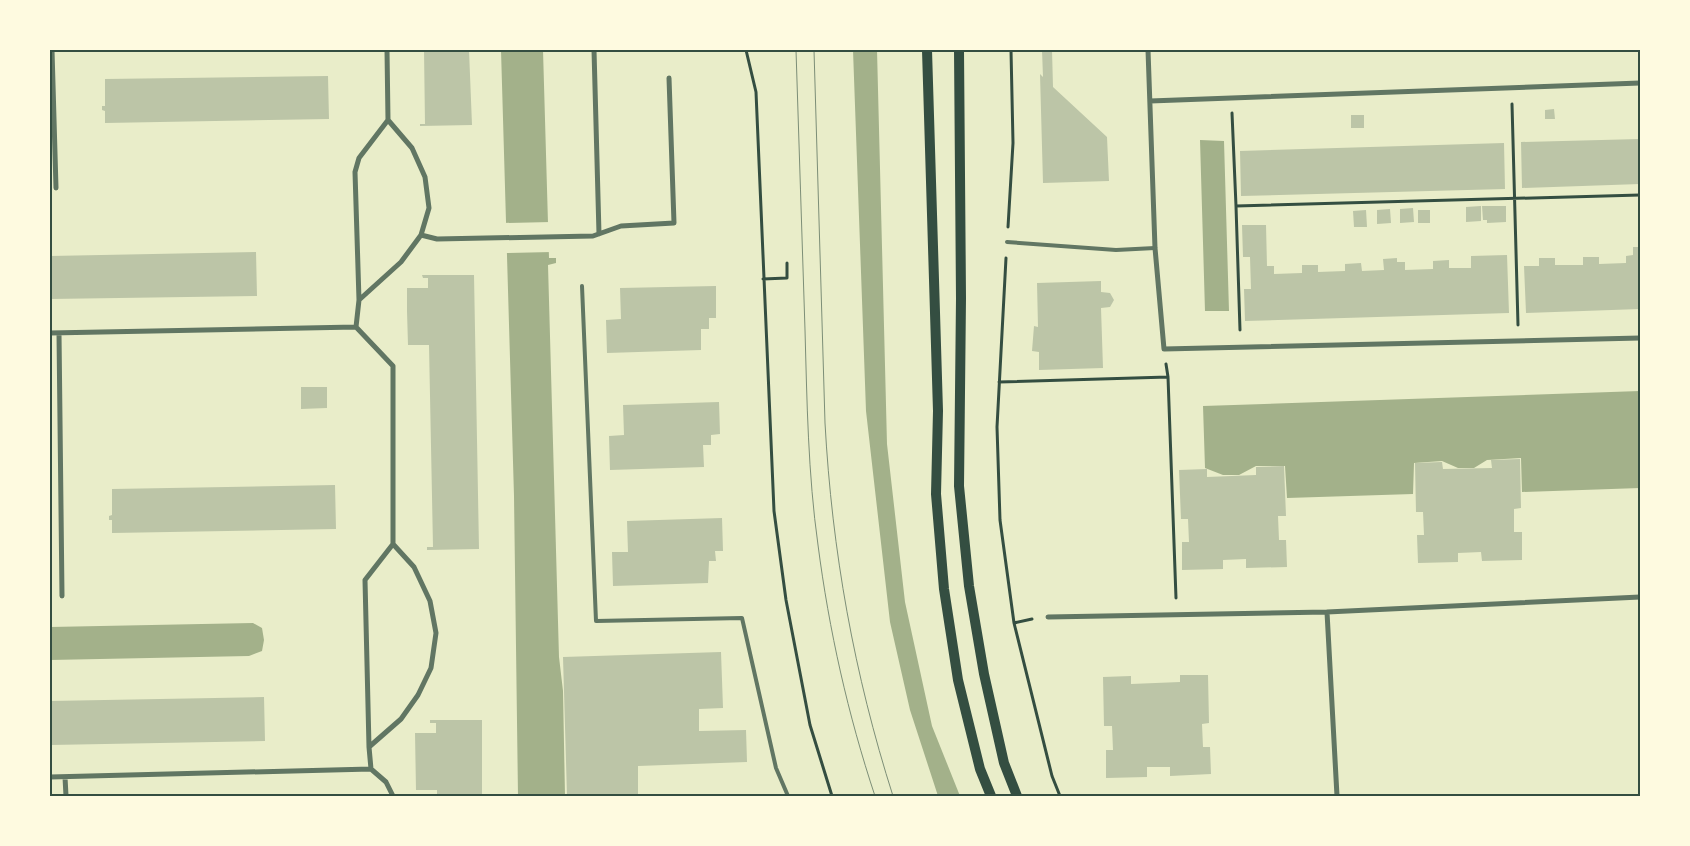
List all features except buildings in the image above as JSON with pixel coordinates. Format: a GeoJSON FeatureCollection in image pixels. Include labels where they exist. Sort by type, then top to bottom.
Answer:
{"type":"FeatureCollection","features":[{"type":"Feature","properties":{"kind":"main road"},"geometry":{"type":"LineString","coordinates":[[927,50],[938,411],[936,494],[944,589],[958,680],[980,769],[991,796]]}},
{"type":"Feature","properties":{"kind":"main road"},"geometry":{"type":"LineString","coordinates":[[960,50],[961,298],[959,486],[969,586],[984,674],[1004,763],[1017,796]]}},
{"type":"Feature","properties":{"kind":"street"},"geometry":{"type":"LineString","coordinates":[[52,50],[56,188]]}},
{"type":"Feature","properties":{"kind":"street"},"geometry":{"type":"LineString","coordinates":[[356,328],[359,300],[355,172],[359,158],[388,120],[387,50]]}},
{"type":"Feature","properties":{"kind":"street"},"geometry":{"type":"LineString","coordinates":[[594,50],[599,234]]}},
{"type":"Feature","properties":{"kind":"street"},"geometry":{"type":"LineString","coordinates":[[1148,50],[1155,248],[1164,349],[1640,338]]}},
{"type":"Feature","properties":{"kind":"street"},"geometry":{"type":"LineString","coordinates":[[421,235],[437,239],[594,236],[622,226],[674,223],[669,78]]}},
{"type":"Feature","properties":{"kind":"street"},"geometry":{"type":"LineString","coordinates":[[1150,101],[1640,83]]}},
{"type":"Feature","properties":{"kind":"street"},"geometry":{"type":"LineString","coordinates":[[359,300],[401,262],[421,235],[429,208],[426,177],[412,148],[388,120]]}},
{"type":"Feature","properties":{"kind":"street"},"geometry":{"type":"LineString","coordinates":[[50,333],[356,328],[393,366],[393,544],[365,580],[371,769]]}},
{"type":"Feature","properties":{"kind":"street"},"geometry":{"type":"LineString","coordinates":[[59,333],[62,596]]}},
{"type":"Feature","properties":{"kind":"street"},"geometry":{"type":"LineString","coordinates":[[369,747],[401,719],[418,695],[431,668],[436,633],[430,601],[414,567],[393,544]]}},
{"type":"Feature","properties":{"kind":"street"},"geometry":{"type":"LineString","coordinates":[[1048,617],[1327,612],[1640,597]]}},
{"type":"Feature","properties":{"kind":"street"},"geometry":{"type":"LineString","coordinates":[[1327,612],[1337,796]]}},
{"type":"Feature","properties":{"kind":"street"},"geometry":{"type":"LineString","coordinates":[[50,777],[371,769],[386,782],[393,796]]}},
{"type":"Feature","properties":{"kind":"street"},"geometry":{"type":"LineString","coordinates":[[65,777],[66,796]]}},
{"type":"Feature","properties":{"kind":"lane"},"geometry":{"type":"LineString","coordinates":[[1007,242],[1116,250],[1155,248]]}},
{"type":"Feature","properties":{"kind":"lane"},"geometry":{"type":"LineString","coordinates":[[582,286],[596,621],[742,618],[776,768],[788,796]]}},
{"type":"Feature","properties":{"kind":"path"},"geometry":{"type":"LineString","coordinates":[[746,50],[756,92],[775,521],[786,600],[810,725],[832,796]]}},
{"type":"Feature","properties":{"kind":"path"},"geometry":{"type":"LineString","coordinates":[[1012,50],[1013,143],[996,427],[1000,520],[1014,623],[1052,776],[1060,796]]}},
{"type":"Feature","properties":{"kind":"path"},"geometry":{"type":"LineString","coordinates":[[1511,88],[1518,341]]}},
{"type":"Feature","properties":{"kind":"path"},"geometry":{"type":"LineString","coordinates":[[1232,98],[1240,347]]}},
{"type":"Feature","properties":{"kind":"path"},"geometry":{"type":"LineString","coordinates":[[1236,206],[1640,195]]}},
{"type":"Feature","properties":{"kind":"path"},"geometry":{"type":"LineString","coordinates":[[763,279],[787,278],[787,263]]}},
{"type":"Feature","properties":{"kind":"path"},"geometry":{"type":"LineString","coordinates":[[1164,349],[1168,376],[1177,615]]}},
{"type":"Feature","properties":{"kind":"path"},"geometry":{"type":"LineString","coordinates":[[999,382],[1168,376]]}},
{"type":"Feature","properties":{"kind":"shaded area"},"geometry":{"type":"Polygon","coordinates":[[[501,50],[543,50],[549,258],[556,258],[556,263],[548,265],[559,657],[563,691],[565,796],[518,796],[514,496],[501,50]]]}},
{"type":"Feature","properties":{"kind":"shaded area"},"geometry":{"type":"Polygon","coordinates":[[[853,50],[877,50],[887,444],[905,602],[932,726],[960,796],[938,796],[910,710],[890,622],[866,411],[853,50]]]}},
{"type":"Feature","properties":{"kind":"shaded area"},"geometry":{"type":"Polygon","coordinates":[[[1200,140],[1224,141],[1229,311],[1205,311],[1200,140]]]}},
{"type":"Feature","properties":{"kind":"shaded area"},"geometry":{"type":"Polygon","coordinates":[[[1640,391],[1640,488],[1522,492],[1521,458],[1487,460],[1474,468],[1458,468],[1442,461],[1414,463],[1413,494],[1287,498],[1285,466],[1256,466],[1239,475],[1223,475],[1205,468],[1203,406],[1640,391]]]}},
{"type":"Feature","properties":{"kind":"shaded area"},"geometry":{"type":"Polygon","coordinates":[[[253,623],[262,628],[264,640],[262,651],[249,656],[50,660],[50,627],[253,623]]]}},
{"type":"Feature","properties":{"kind":"pier"},"geometry":{"type":"Polygon","coordinates":[[[551,222],[552,252],[504,253],[503,223],[551,222]]]}},
{"type":"Feature","properties":{"kind":"tram line"},"geometry":{"type":"LineString","coordinates":[[796,50],[807,411],[815,518],[822,577],[840,672],[856,735],[875,796]]}},
{"type":"Feature","properties":{"kind":"tram line"},"geometry":{"type":"LineString","coordinates":[[814,50],[828,471],[839,565],[856,658],[879,750],[893,796]]}}]}
